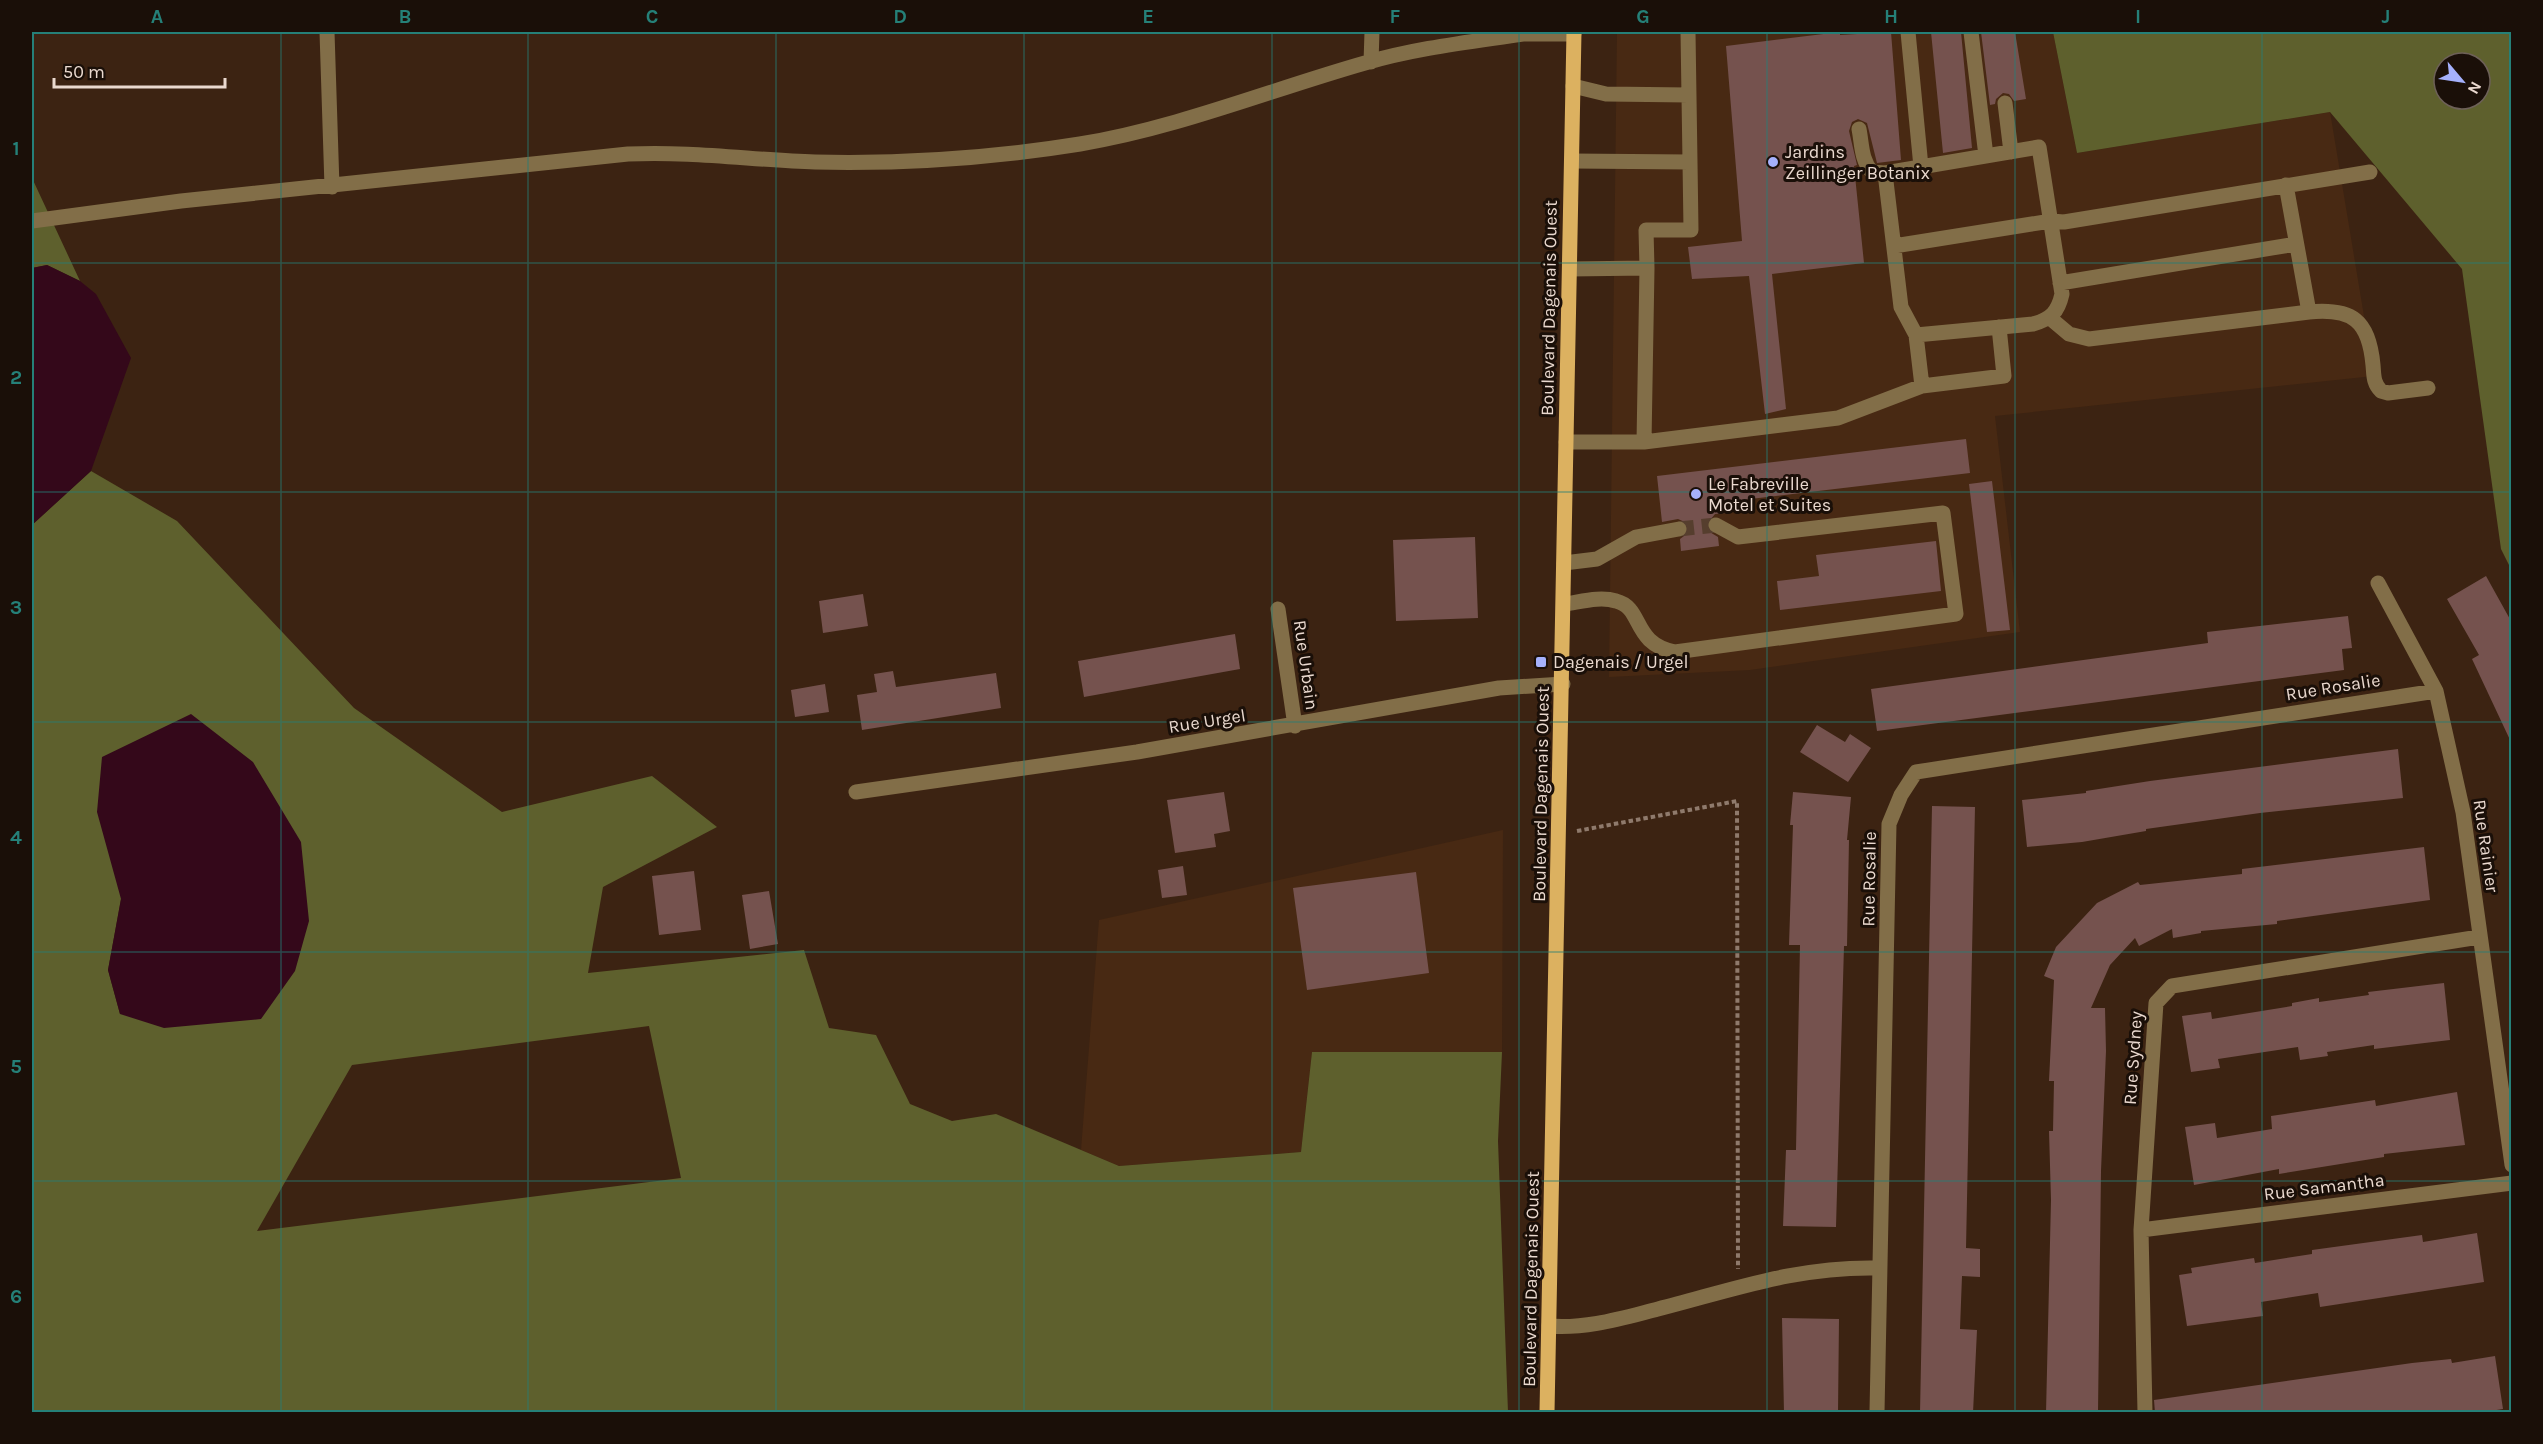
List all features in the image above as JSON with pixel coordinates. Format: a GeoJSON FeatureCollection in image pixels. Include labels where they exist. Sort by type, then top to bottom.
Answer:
{"type":"FeatureCollection","features":[{"type":"Feature","properties":{"kind":"main road","name":"Boulevard Dagenais Ouest"},"geometry":{"type":"LineString","coordinates":[[1547,1413],[1574,33]]}},
{"type":"Feature","properties":{"kind":"street"},"geometry":{"type":"LineString","coordinates":[[327,32],[332,187]]}},
{"type":"Feature","properties":{"kind":"street"},"geometry":{"type":"LineString","coordinates":[[1371,62],[1372,32]]}},
{"type":"Feature","properties":{"kind":"street"},"geometry":{"type":"LineString","coordinates":[[1644,442],[1646,231],[1691,230],[1688,32]]}},
{"type":"Feature","properties":{"kind":"street"},"geometry":{"type":"LineString","coordinates":[[1908,32],[1921,167]]}},
{"type":"Feature","properties":{"kind":"street"},"geometry":{"type":"LineString","coordinates":[[1971,32],[1986,156]]}},
{"type":"Feature","properties":{"kind":"street"},"geometry":{"type":"LineString","coordinates":[[32,221],[181,201],[332,187],[628,154],[696,153],[766,160],[872,162],[993,155],[1060,147],[1129,135],[1371,62],[1428,49],[1522,33],[1574,33]]}},
{"type":"Feature","properties":{"kind":"street"},"geometry":{"type":"LineString","coordinates":[[1573,86],[1606,94],[1689,95]]}},
{"type":"Feature","properties":{"kind":"street"},"geometry":{"type":"LineString","coordinates":[[2005,103],[2011,152]]}},
{"type":"Feature","properties":{"kind":"street"},"geometry":{"type":"LineString","coordinates":[[1859,129],[1868,168],[1872,172],[1885,173],[2039,147],[2060,283],[2060,302],[2050,318],[2033,324],[1916,334]]}},
{"type":"Feature","properties":{"kind":"street"},"geometry":{"type":"LineString","coordinates":[[1572,161],[1690,162]]}},
{"type":"Feature","properties":{"kind":"street"},"geometry":{"type":"LineString","coordinates":[[1894,246],[2051,221],[2064,222],[2370,172]]}},
{"type":"Feature","properties":{"kind":"street"},"geometry":{"type":"LineString","coordinates":[[1885,173],[1901,307],[1916,334],[1922,386]]}},
{"type":"Feature","properties":{"kind":"street"},"geometry":{"type":"LineString","coordinates":[[2286,185],[2309,312]]}},
{"type":"Feature","properties":{"kind":"street"},"geometry":{"type":"LineString","coordinates":[[2060,283],[2296,244]]}},
{"type":"Feature","properties":{"kind":"street"},"geometry":{"type":"LineString","coordinates":[[1570,269],[1647,268]]}},
{"type":"Feature","properties":{"kind":"street"},"geometry":{"type":"LineString","coordinates":[[2050,318],[2069,334],[2089,339],[2309,312],[2342,311],[2357,322],[2370,347],[2373,379],[2381,391],[2388,393],[2428,388]]}},
{"type":"Feature","properties":{"kind":"street"},"geometry":{"type":"LineString","coordinates":[[1566,442],[1644,442],[1838,418],[1922,386],[2004,376],[1999,327]]}},
{"type":"Feature","properties":{"kind":"street"},"geometry":{"type":"LineString","coordinates":[[1564,604],[1596,599],[1617,601],[1631,610],[1646,639],[1656,646],[1675,652],[1956,614],[1943,513],[1738,537],[1716,525]]}},
{"type":"Feature","properties":{"kind":"street"},"geometry":{"type":"LineString","coordinates":[[1564,563],[1597,559],[1636,537],[1679,529]]}},
{"type":"Feature","properties":{"kind":"street","name":"Rue Rainier"},"geometry":{"type":"LineString","coordinates":[[2378,584],[2436,691],[2463,812],[2511,1166]]}},
{"type":"Feature","properties":{"kind":"street","name":"Rue Urbain"},"geometry":{"type":"LineString","coordinates":[[1278,609],[1295,726]]}},
{"type":"Feature","properties":{"kind":"street","name":"Rue Urgel"},"geometry":{"type":"LineString","coordinates":[[856,792],[1137,752],[1295,726],[1438,698],[1513,687],[1563,684]]}},
{"type":"Feature","properties":{"kind":"street","name":"Rue Rosalie"},"geometry":{"type":"LineString","coordinates":[[1877,1413],[1890,824],[1901,795],[1916,772],[2436,691]]}},
{"type":"Feature","properties":{"kind":"street","name":"Rue Sydney"},"geometry":{"type":"LineString","coordinates":[[2145,1413],[2141,1230],[2156,1003],[2172,986],[2479,937]]}},
{"type":"Feature","properties":{"kind":"street","name":"Rue Samantha"},"geometry":{"type":"LineString","coordinates":[[2141,1230],[2511,1184]]}},
{"type":"Feature","properties":{"kind":"street"},"geometry":{"type":"LineString","coordinates":[[1549,1326],[1598,1324],[1738,1287],[1823,1269],[1879,1268]]}},
{"type":"Feature","properties":{"kind":"path"},"geometry":{"type":"LineString","coordinates":[[1560,832],[1596,829],[1737,801],[1738,1287]]}},
{"type":"Feature","properties":{"kind":"shaded area"},"geometry":{"type":"Polygon","coordinates":[[[1617,32],[2053,32],[2077,153],[2330,112],[2374,376],[1995,416],[2020,632],[1750,670],[1609,677],[1617,32]]]}},
{"type":"Feature","properties":{"kind":"shaded area"},"geometry":{"type":"Polygon","coordinates":[[[47,265],[80,281],[96,294],[131,358],[91,471],[32,525],[32,268],[47,265]]]}},
{"type":"Feature","properties":{"kind":"shaded area"},"geometry":{"type":"Polygon","coordinates":[[[191,714],[253,762],[301,842],[309,921],[295,971],[261,1019],[164,1028],[120,1014],[108,970],[121,899],[97,812],[102,757],[191,714]]]}},
{"type":"Feature","properties":{"kind":"shaded area"},"geometry":{"type":"Polygon","coordinates":[[[1503,830],[1502,1052],[1312,1052],[1301,1152],[1119,1166],[1081,1150],[1099,920],[1503,830]]]}},
{"type":"Feature","properties":{"kind":"green space"},"geometry":{"type":"Polygon","coordinates":[[[2053,32],[2511,32],[2511,569],[2501,549],[2462,269],[2330,112],[2077,153],[2053,32]]]}},
{"type":"Feature","properties":{"kind":"green space"},"geometry":{"type":"Polygon","coordinates":[[[32,178],[80,281],[47,265],[32,268],[32,178]]]}},
{"type":"Feature","properties":{"kind":"green space"},"geometry":{"type":"Polygon","coordinates":[[[91,471],[177,521],[354,708],[502,812],[652,776],[717,827],[603,887],[588,973],[804,950],[829,1028],[876,1035],[910,1104],[952,1121],[996,1114],[1119,1166],[1301,1152],[1312,1052],[1502,1052],[1498,1141],[1508,1412],[32,1412],[32,525],[91,471]],[[121,899],[108,970],[120,1014],[121,899]],[[649,1026],[352,1065],[257,1231],[681,1178],[649,1026]]]}},
{"type":"Feature","properties":{"kind":"building"},"geometry":{"type":"Polygon","coordinates":[[[1840,32],[1840,35],[1891,32],[1901,160],[1877,163],[1867,123],[1858,119],[1852,122],[1849,131],[1857,165],[1854,166],[1864,263],[1772,274],[1786,409],[1765,414],[1749,276],[1692,279],[1688,247],[1742,241],[1726,46],[1840,32]]]}},
{"type":"Feature","properties":{"kind":"building"},"geometry":{"type":"Polygon","coordinates":[[[1931,32],[1961,32],[1972,148],[1943,153],[1931,32]]]}},
{"type":"Feature","properties":{"kind":"building"},"geometry":{"type":"Polygon","coordinates":[[[1981,32],[2015,32],[2026,99],[2014,101],[2009,94],[2003,93],[1996,99],[1995,104],[1990,105],[1981,32]]]}},
{"type":"Feature","properties":{"kind":"building"},"geometry":{"type":"Polygon","coordinates":[[[1966,439],[1970,473],[1725,502],[1726,513],[1715,514],[1706,525],[1708,531],[1718,537],[1719,546],[1681,551],[1680,539],[1688,533],[1687,523],[1678,519],[1662,522],[1657,476],[1966,439]]]}},
{"type":"Feature","properties":{"kind":"building"},"geometry":{"type":"Polygon","coordinates":[[[1992,481],[2010,630],[1987,632],[1969,484],[1992,481]]]}},
{"type":"Feature","properties":{"kind":"building"},"geometry":{"type":"Polygon","coordinates":[[[1475,537],[1478,618],[1396,621],[1393,540],[1475,537]]]}},
{"type":"Feature","properties":{"kind":"building"},"geometry":{"type":"Polygon","coordinates":[[[1936,541],[1941,591],[1780,610],[1777,581],[1819,576],[1816,555],[1936,541]]]}},
{"type":"Feature","properties":{"kind":"building"},"geometry":{"type":"Polygon","coordinates":[[[2486,576],[2511,621],[2511,742],[2472,659],[2479,655],[2447,599],[2486,576]]]}},
{"type":"Feature","properties":{"kind":"building"},"geometry":{"type":"Polygon","coordinates":[[[863,594],[868,626],[823,633],[819,601],[863,594]]]}},
{"type":"Feature","properties":{"kind":"building"},"geometry":{"type":"Polygon","coordinates":[[[2348,616],[2352,648],[2342,649],[2344,670],[1877,731],[1871,689],[2208,643],[2207,632],[2348,616]]]}},
{"type":"Feature","properties":{"kind":"building"},"geometry":{"type":"Polygon","coordinates":[[[1235,634],[1240,669],[1084,697],[1078,661],[1235,634]]]}},
{"type":"Feature","properties":{"kind":"building"},"geometry":{"type":"Polygon","coordinates":[[[893,671],[896,687],[996,673],[1001,708],[862,730],[857,695],[877,692],[874,674],[893,671]]]}},
{"type":"Feature","properties":{"kind":"building"},"geometry":{"type":"Polygon","coordinates":[[[825,684],[829,712],[795,717],[791,690],[825,684]]]}},
{"type":"Feature","properties":{"kind":"building"},"geometry":{"type":"Polygon","coordinates":[[[1817,725],[1845,742],[1850,734],[1871,748],[1848,782],[1800,752],[1817,725]]]}},
{"type":"Feature","properties":{"kind":"building"},"geometry":{"type":"Polygon","coordinates":[[[2398,749],[2403,798],[2260,813],[2146,829],[2146,831],[2082,842],[2027,847],[2022,800],[2398,749]]]}},
{"type":"Feature","properties":{"kind":"building"},"geometry":{"type":"Polygon","coordinates":[[[1224,792],[1230,831],[1214,834],[1216,847],[1175,853],[1167,800],[1224,792]]]}},
{"type":"Feature","properties":{"kind":"building"},"geometry":{"type":"Polygon","coordinates":[[[1793,792],[1851,797],[1847,840],[1849,840],[1847,946],[1844,946],[1836,1227],[1783,1226],[1786,1150],[1796,1150],[1800,945],[1789,945],[1793,825],[1790,825],[1793,792]]]}},
{"type":"Feature","properties":{"kind":"building"},"geometry":{"type":"Polygon","coordinates":[[[1932,806],[1975,807],[1966,1248],[1980,1249],[1980,1277],[1962,1276],[1960,1329],[1977,1330],[1973,1413],[1920,1413],[1932,806]]]}},
{"type":"Feature","properties":{"kind":"building"},"geometry":{"type":"Polygon","coordinates":[[[2424,847],[2430,900],[2277,921],[2277,924],[2201,931],[2201,933],[2173,938],[2172,929],[2139,946],[2135,938],[2110,965],[2091,1008],[2105,1008],[2106,1051],[2101,1171],[2098,1413],[2046,1413],[2051,1200],[2049,1131],[2053,1131],[2054,1081],[2049,1081],[2054,980],[2044,976],[2056,947],[2097,903],[2138,882],[2140,885],[2242,874],[2242,869],[2424,847]]]}},
{"type":"Feature","properties":{"kind":"building"},"geometry":{"type":"Polygon","coordinates":[[[1183,866],[1187,895],[1162,898],[1158,870],[1183,866]]]}},
{"type":"Feature","properties":{"kind":"building"},"geometry":{"type":"Polygon","coordinates":[[[694,871],[701,930],[659,935],[652,876],[694,871]]]}},
{"type":"Feature","properties":{"kind":"building"},"geometry":{"type":"Polygon","coordinates":[[[1416,872],[1429,973],[1307,990],[1293,888],[1416,872]]]}},
{"type":"Feature","properties":{"kind":"building"},"geometry":{"type":"Polygon","coordinates":[[[769,891],[778,944],[750,949],[742,895],[769,891]]]}},
{"type":"Feature","properties":{"kind":"building"},"geometry":{"type":"Polygon","coordinates":[[[2444,983],[2450,1040],[2374,1049],[2374,1045],[2327,1052],[2328,1056],[2300,1060],[2298,1047],[2218,1059],[2220,1068],[2191,1072],[2182,1016],[2211,1012],[2212,1019],[2292,1006],[2292,1003],[2319,998],[2319,1002],[2369,995],[2368,992],[2444,983]]]}},
{"type":"Feature","properties":{"kind":"building"},"geometry":{"type":"Polygon","coordinates":[[[2457,1092],[2465,1145],[2384,1154],[2384,1157],[2279,1174],[2279,1169],[2194,1185],[2185,1127],[2215,1123],[2217,1138],[2272,1129],[2271,1116],[2375,1100],[2376,1106],[2457,1092]]]}},
{"type":"Feature","properties":{"kind":"building"},"geometry":{"type":"Polygon","coordinates":[[[2477,1233],[2484,1282],[2320,1307],[2318,1293],[2261,1302],[2263,1316],[2187,1326],[2179,1275],[2192,1273],[2191,1268],[2254,1258],[2255,1263],[2312,1254],[2312,1250],[2422,1235],[2423,1242],[2477,1233]]]}},
{"type":"Feature","properties":{"kind":"building"},"geometry":{"type":"Polygon","coordinates":[[[1782,1318],[1839,1319],[1838,1413],[1784,1413],[1782,1318]]]}},
{"type":"Feature","properties":{"kind":"building"},"geometry":{"type":"Polygon","coordinates":[[[2495,1356],[2503,1409],[2477,1413],[2155,1413],[2154,1400],[2412,1363],[2451,1359],[2452,1363],[2495,1356]]]}},
{"type":"Feature","properties":{"kind":"tunnel"},"geometry":{"type":"LineString","coordinates":[[1679,529],[1716,525]]}},
{"type":"Feature","properties":{"kind":"place","name":"Jardins Zeillinger Botanix"},"geometry":{"type":"Point","coordinates":[1773,162]}},
{"type":"Feature","properties":{"kind":"place","name":"Le Fabreville Motel et Suites"},"geometry":{"type":"Point","coordinates":[1696,494]}},
{"type":"Feature","properties":{"kind":"place","name":"Dagenais / Urgel"},"geometry":{"type":"Point","coordinates":[1541,662]}}]}
